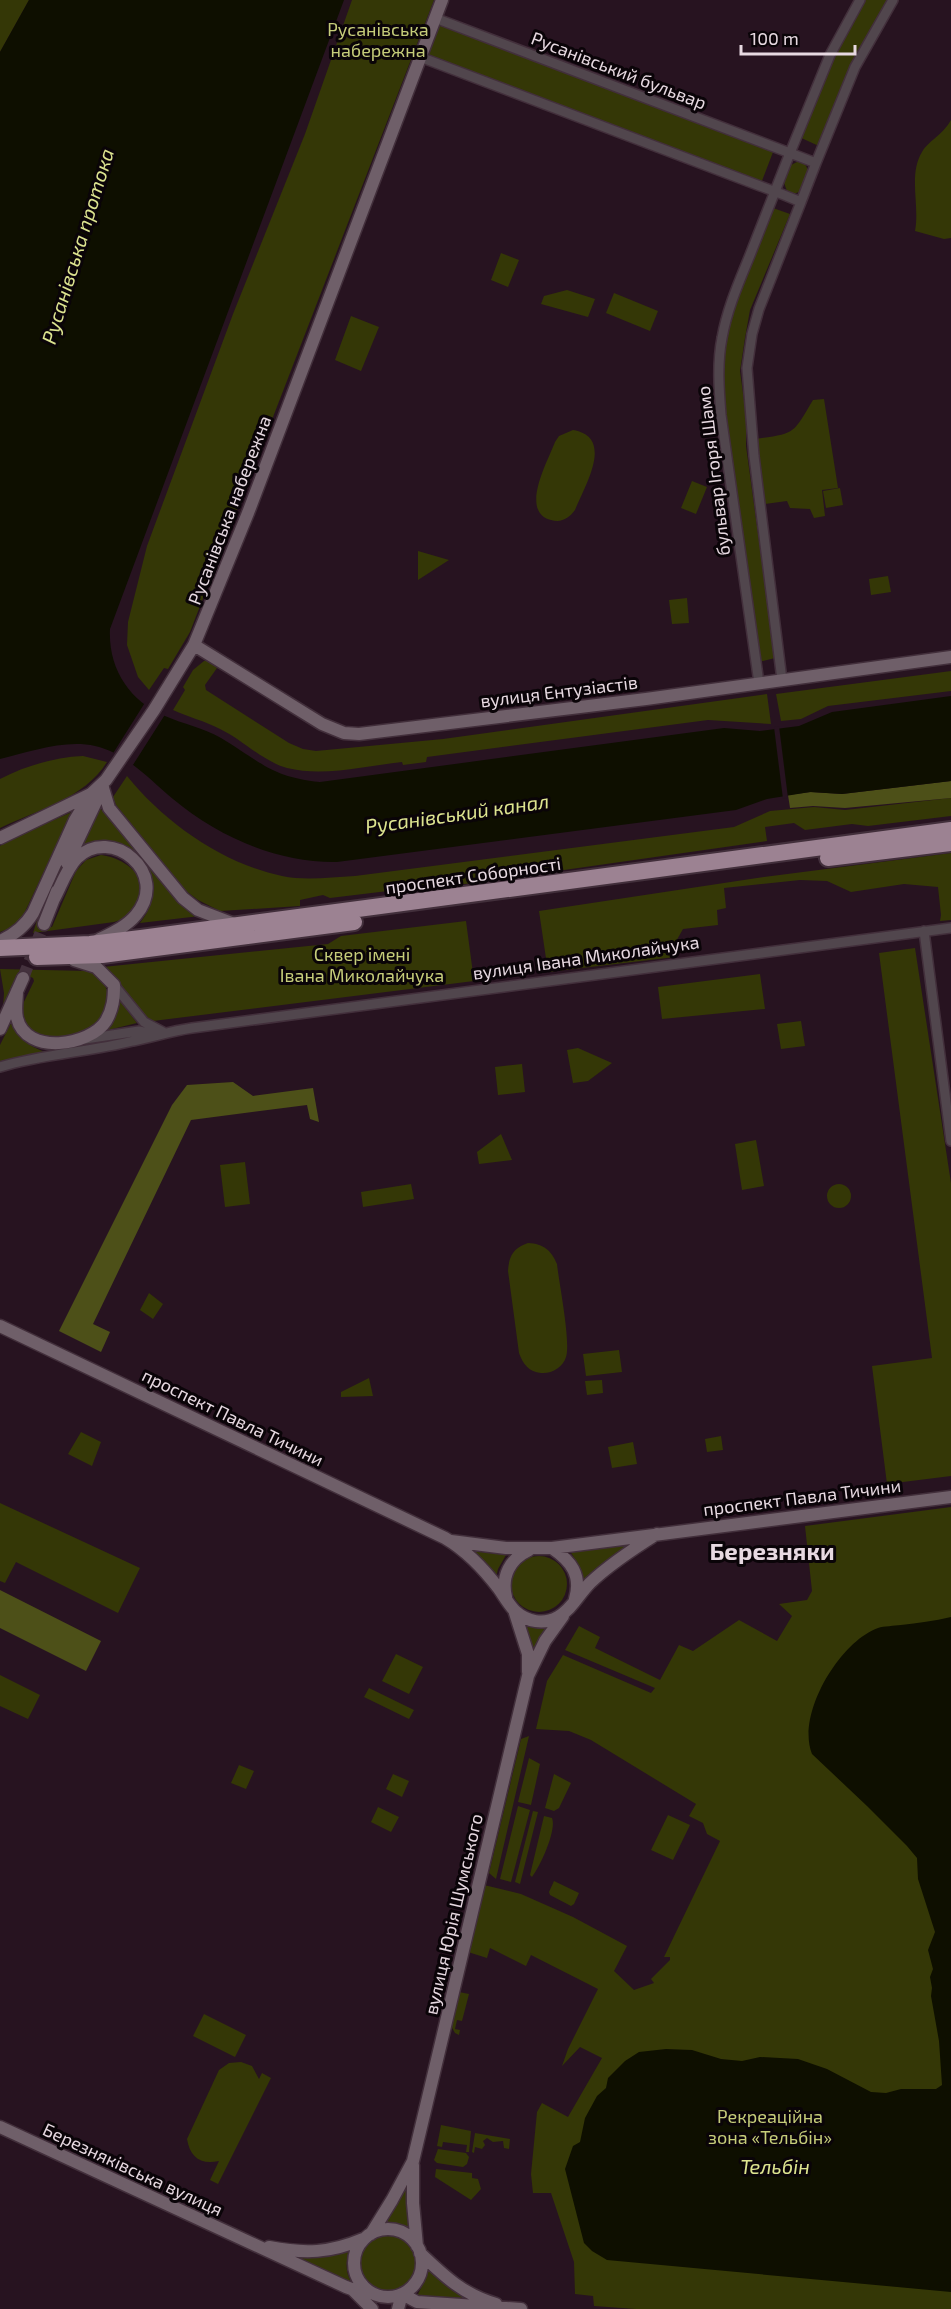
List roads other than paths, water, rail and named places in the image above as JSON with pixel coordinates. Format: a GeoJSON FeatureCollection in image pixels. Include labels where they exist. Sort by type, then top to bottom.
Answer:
{"type":"FeatureCollection","features":[{"type":"Feature","properties":{"kind":"highway","name":"проспект Соборності"},"geometry":{"type":"LineString","coordinates":[[0,948],[90,944],[951,830]]}},
{"type":"Feature","properties":{"kind":"highway","name":"проспект Соборності"},"geometry":{"type":"LineString","coordinates":[[0,958],[60,957],[135,951],[738,869],[951,843]]}},
{"type":"Feature","properties":{"kind":"street","name":"Русанівська набережна"},"geometry":{"type":"LineString","coordinates":[[44,924],[77,840],[106,781],[194,645],[245,519],[442,0]]}},
{"type":"Feature","properties":{"kind":"street"},"geometry":{"type":"LineString","coordinates":[[790,153],[830,55],[860,0]]}},
{"type":"Feature","properties":{"kind":"street"},"geometry":{"type":"LineString","coordinates":[[782,680],[754,456],[747,368],[752,334],[759,309],[855,67],[893,0]]}},
{"type":"Feature","properties":{"kind":"street","name":"Русанівський бульвар"},"geometry":{"type":"LineString","coordinates":[[435,18],[816,163]]}},
{"type":"Feature","properties":{"kind":"street"},"geometry":{"type":"LineString","coordinates":[[420,57],[801,202]]}},
{"type":"Feature","properties":{"kind":"street","name":"бульвар Ігоря Шамо"},"geometry":{"type":"LineString","coordinates":[[759,683],[726,462],[718,382],[722,339],[730,305],[790,153]]}},
{"type":"Feature","properties":{"kind":"street","name":"вулиця Ентузіастів"},"geometry":{"type":"LineString","coordinates":[[194,645],[322,724],[344,733],[359,734],[951,657]]}},
{"type":"Feature","properties":{"kind":"street","name":"Русанівська набережна"},"geometry":{"type":"LineString","coordinates":[[0,838],[91,794],[106,781]]}},
{"type":"Feature","properties":{"kind":"street"},"geometry":{"type":"LineString","coordinates":[[106,781],[109,808],[183,898],[198,910],[238,925]]}},
{"type":"Feature","properties":{"kind":"street","name":"Русанівська набережна"},"geometry":{"type":"LineString","coordinates":[[0,941],[27,923],[75,820],[91,794]]}},
{"type":"Feature","properties":{"kind":"street"},"geometry":{"type":"LineString","coordinates":[[54,898],[75,859],[86,851],[102,848],[119,850],[132,857],[141,868],[147,885],[146,894],[137,914],[115,932],[90,944]]}},
{"type":"Feature","properties":{"kind":"street","name":"вулиця Івана Миколайчука"},"geometry":{"type":"LineString","coordinates":[[0,1067],[40,1057],[133,1041],[164,1032],[951,928]]}},
{"type":"Feature","properties":{"kind":"street"},"geometry":{"type":"LineString","coordinates":[[924,931],[951,1141]]}},
{"type":"Feature","properties":{"kind":"street"},"geometry":{"type":"LineString","coordinates":[[60,957],[96,967],[144,1022],[164,1032]]}},
{"type":"Feature","properties":{"kind":"street"},"geometry":{"type":"LineString","coordinates":[[0,1029],[22,978]]}},
{"type":"Feature","properties":{"kind":"street"},"geometry":{"type":"LineString","coordinates":[[81,1040],[105,1023],[114,1001],[114,985]]}},
{"type":"Feature","properties":{"kind":"street","name":"вулиця Івана Миколайчука"},"geometry":{"type":"LineString","coordinates":[[17,990],[17,1019],[23,1030],[32,1038],[42,1042],[81,1040],[139,1031],[154,1034]]}},
{"type":"Feature","properties":{"kind":"street","name":"проспект Павла Тичини"},"geometry":{"type":"LineString","coordinates":[[0,1326],[450,1541],[487,1573],[514,1610]]}},
{"type":"Feature","properties":{"kind":"street","name":"проспект Павла Тичини"},"geometry":{"type":"LineString","coordinates":[[450,1541],[530,1549],[552,1548],[951,1497]]}},
{"type":"Feature","properties":{"kind":"street","name":"проспект Павла Тичини"},"geometry":{"type":"LineString","coordinates":[[566,1611],[609,1567],[657,1534]]}},
{"type":"Feature","properties":{"kind":"street"},"geometry":{"type":"LineString","coordinates":[[552,1548],[565,1557],[576,1572],[575,1600]]}},
{"type":"Feature","properties":{"kind":"street"},"geometry":{"type":"LineString","coordinates":[[507,1599],[504,1578],[508,1568],[514,1559],[530,1549]]}},
{"type":"Feature","properties":{"kind":"street"},"geometry":{"type":"LineString","coordinates":[[514,1610],[536,1621],[548,1621],[566,1611]]}},
{"type":"Feature","properties":{"kind":"street","name":"вулиця Юрія Шумського"},"geometry":{"type":"LineString","coordinates":[[514,1610],[528,1654],[528,1676]]}},
{"type":"Feature","properties":{"kind":"street","name":"вулиця Юрія Шумського"},"geometry":{"type":"LineString","coordinates":[[419,2250],[413,2203],[413,2160],[528,1676],[545,1641],[566,1611]]}},
{"type":"Feature","properties":{"kind":"street","name":"Березняківська вулиця"},"geometry":{"type":"LineString","coordinates":[[0,2127],[250,2244],[352,2289],[370,2293]]}},
{"type":"Feature","properties":{"kind":"street","name":"вулиця Юрія Шумського"},"geometry":{"type":"LineString","coordinates":[[368,2236],[392,2200],[413,2160]]}},
{"type":"Feature","properties":{"kind":"street"},"geometry":{"type":"LineString","coordinates":[[373,2309],[370,2293],[359,2281],[354,2269],[356,2252],[368,2236],[381,2230],[397,2230],[410,2238],[455,2285],[482,2300],[514,2308]]}},
{"type":"Feature","properties":{"kind":"street","name":"Березняківська вулиця"},"geometry":{"type":"LineString","coordinates":[[250,2244],[317,2252],[337,2249],[368,2236]]}},
{"type":"Feature","properties":{"kind":"street"},"geometry":{"type":"LineString","coordinates":[[370,2293],[386,2297],[402,2294],[411,2288],[422,2268],[419,2250]]}},
{"type":"Feature","properties":{"kind":"street"},"geometry":{"type":"LineString","coordinates":[[352,2289],[373,2309]]}},
{"type":"Feature","properties":{"kind":"street"},"geometry":{"type":"LineString","coordinates":[[402,2294],[417,2302],[514,2308]]}},
{"type":"Feature","properties":{"kind":"street"},"geometry":{"type":"LineString","coordinates":[[398,2309],[402,2294]]}},
{"type":"Feature","properties":{"kind":"street"},"geometry":{"type":"LineString","coordinates":[[404,2309],[417,2302]]}},
{"type":"Feature","properties":{"kind":"water"},"geometry":{"type":"Polygon","coordinates":[[[29,0],[344,0],[110,629],[110,643],[117,670],[123,682],[141,702],[165,716],[214,735],[278,772],[303,780],[320,782],[724,728],[760,731],[799,726],[832,712],[951,696],[951,781],[842,794],[810,792],[767,799],[736,810],[337,862],[293,858],[271,853],[229,836],[191,813],[146,775],[117,754],[106,749],[83,744],[59,745],[0,759],[0,52],[29,0]]]}},
{"type":"Feature","properties":{"kind":"water","name":"Тельбін"},"geometry":{"type":"Polygon","coordinates":[[[951,1617],[951,2292],[607,2260],[584,2243],[565,2169],[573,2146],[580,2142],[585,2118],[597,2096],[606,2088],[608,2078],[625,2061],[639,2052],[666,2049],[692,2050],[721,2059],[742,2061],[760,2057],[798,2059],[827,2069],[871,2092],[936,2089],[942,2085],[939,2041],[931,1996],[930,1977],[933,1969],[928,1950],[935,1932],[918,1879],[917,1858],[812,1754],[809,1738],[810,1720],[824,1682],[849,1648],[863,1636],[880,1627],[951,1617]]]}},
{"type":"Feature","properties":{"kind":"tunnel"},"geometry":{"type":"LineString","coordinates":[[23,978],[44,924]]}},
{"type":"Feature","properties":{"kind":"district","name":"Березняки"},"geometry":{"type":"Point","coordinates":[772,1550]}},
{"type":"Feature","properties":{"kind":"water label","name":"Русанівська протока"},"geometry":{"type":"Point","coordinates":[77,246]}},
{"type":"Feature","properties":{"kind":"water label","name":"Русанівський канал"},"geometry":{"type":"Point","coordinates":[457,813]}},
{"type":"Feature","properties":{"kind":"park label","name":"Сквер імені Івана Миколайчука"},"geometry":{"type":"Point","coordinates":[362,964]}},
{"type":"Feature","properties":{"kind":"park label","name":"Рекреаційна зона «Тельбін»"},"geometry":{"type":"Point","coordinates":[770,2126]}}]}
